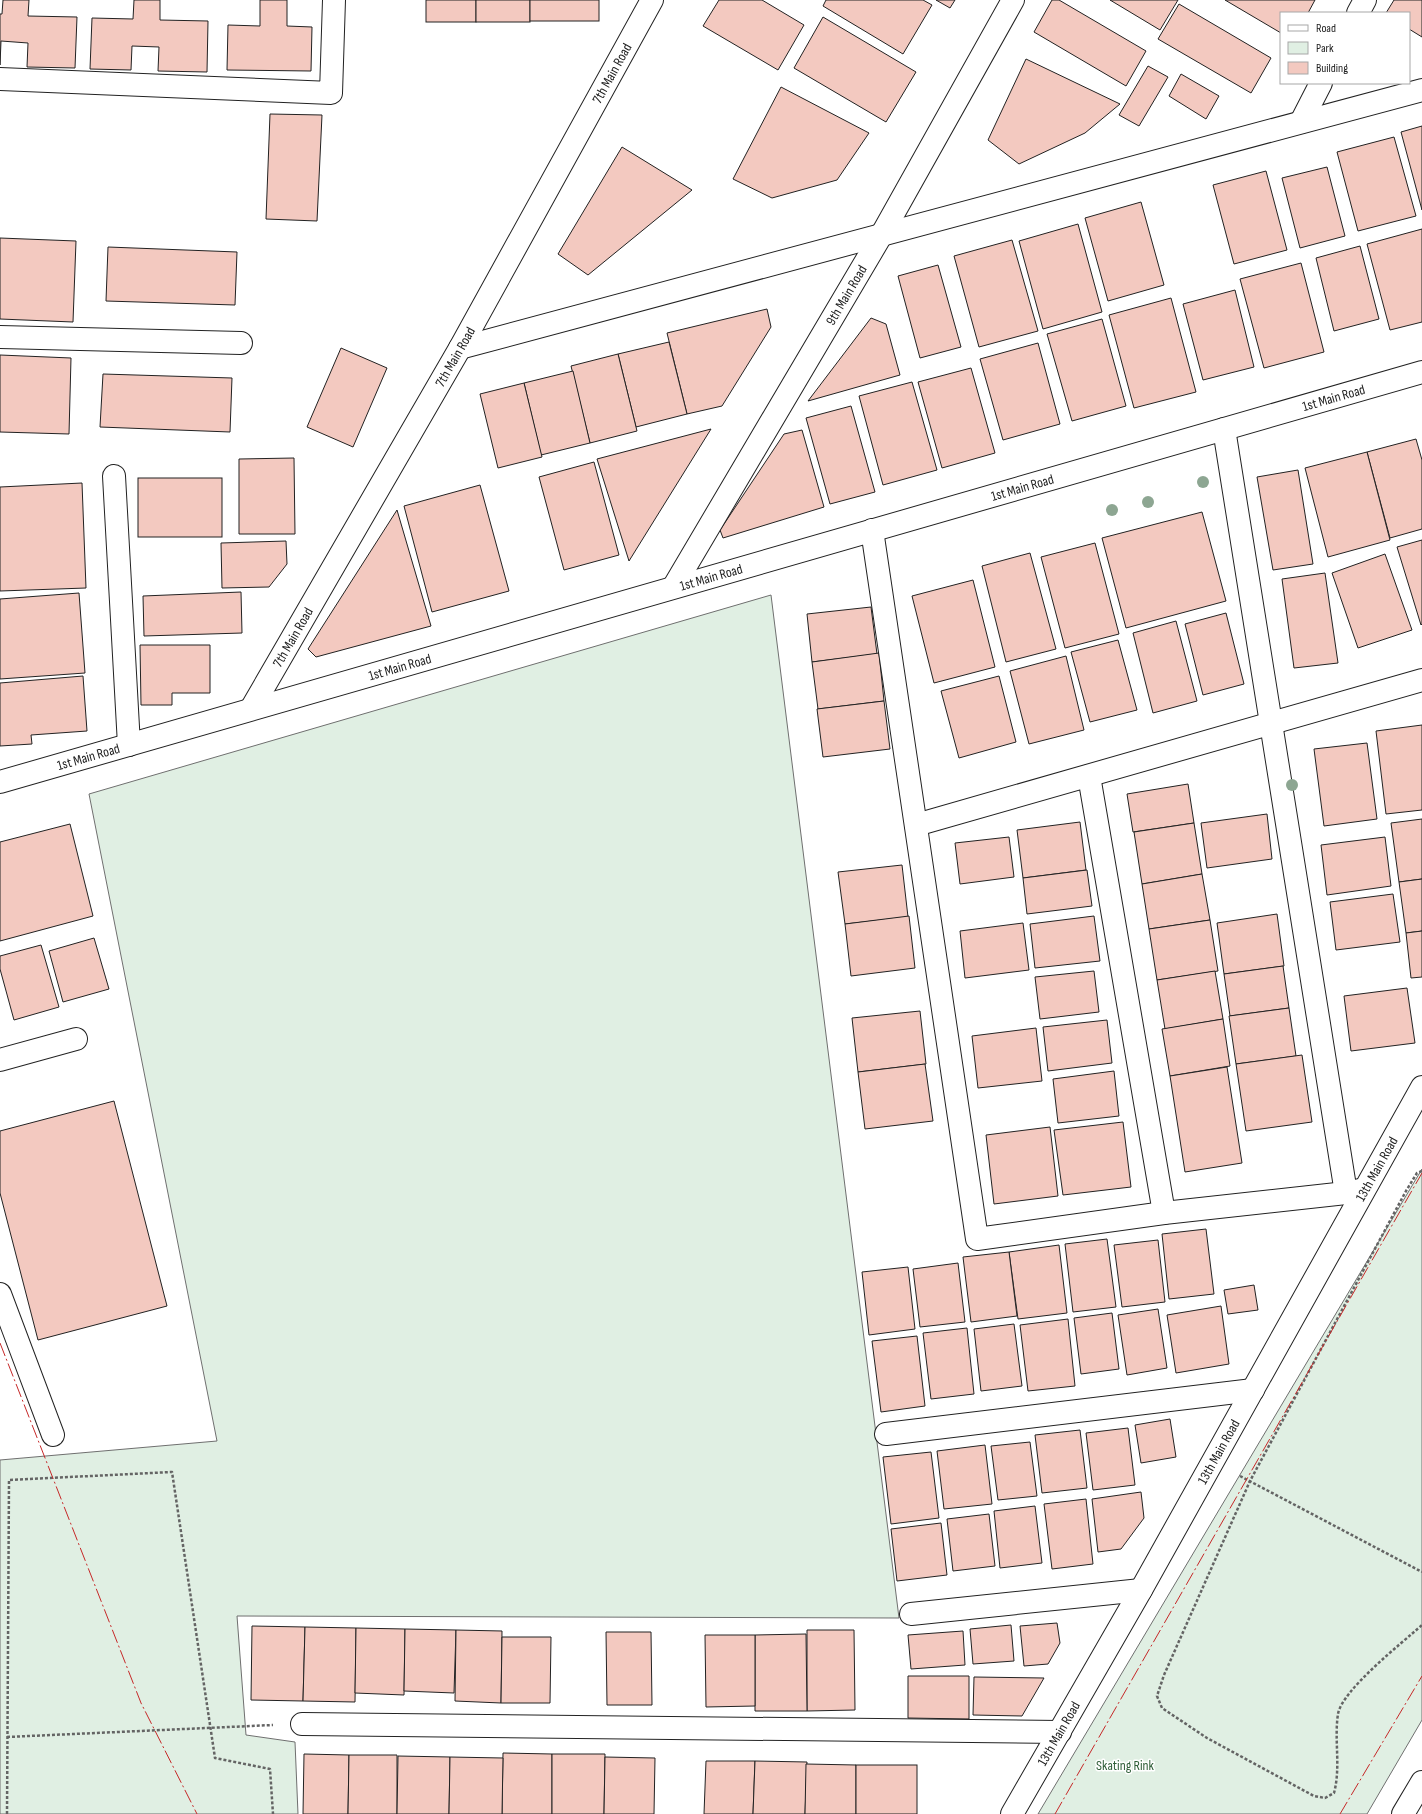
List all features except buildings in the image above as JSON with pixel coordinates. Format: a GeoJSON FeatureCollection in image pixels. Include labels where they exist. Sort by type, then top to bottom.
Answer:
{"type":"FeatureCollection","features":[{"type":"Feature","properties":{"kind":"street"},"geometry":{"type":"LineString","coordinates":[[0,79],[331,94],[334,0]]}},
{"type":"Feature","properties":{"kind":"street","name":"7th Main Road"},"geometry":{"type":"LineString","coordinates":[[251,709],[460,348],[652,0]]}},
{"type":"Feature","properties":{"kind":"street","name":"9th Main Road"},"geometry":{"type":"LineString","coordinates":[[674,586],[882,234],[1013,0]]}},
{"type":"Feature","properties":{"kind":"street"},"geometry":{"type":"LineString","coordinates":[[1359,12],[1365,0]]}},
{"type":"Feature","properties":{"kind":"street"},"geometry":{"type":"LineString","coordinates":[[1301,122],[1320,84]]}},
{"type":"Feature","properties":{"kind":"street"},"geometry":{"type":"LineString","coordinates":[[460,348],[1422,90]]}},
{"type":"Feature","properties":{"kind":"street"},"geometry":{"type":"LineString","coordinates":[[0,337],[241,343]]}},
{"type":"Feature","properties":{"kind":"street","name":"1st Main Road"},"geometry":{"type":"LineString","coordinates":[[0,782],[674,586],[1422,372]]}},
{"type":"Feature","properties":{"kind":"street"},"geometry":{"type":"LineString","coordinates":[[872,530],[977,1239],[1164,1213],[1355,1191],[1270,724],[1224,429]]}},
{"type":"Feature","properties":{"kind":"street"},"geometry":{"type":"LineString","coordinates":[[114,476],[129,745]]}},
{"type":"Feature","properties":{"kind":"street"},"geometry":{"type":"LineString","coordinates":[[916,826],[1422,680]]}},
{"type":"Feature","properties":{"kind":"street"},"geometry":{"type":"LineString","coordinates":[[1089,776],[1164,1213]]}},
{"type":"Feature","properties":{"kind":"street"},"geometry":{"type":"LineString","coordinates":[[0,1060],[76,1039]]}},
{"type":"Feature","properties":{"kind":"street","name":"13th Main Road"},"geometry":{"type":"LineString","coordinates":[[1012,1814],[1141,1590],[1253,1390],[1355,1191],[1422,1087]]}},
{"type":"Feature","properties":{"kind":"street"},"geometry":{"type":"LineString","coordinates":[[0,1294],[53,1435]]}},
{"type":"Feature","properties":{"kind":"street"},"geometry":{"type":"LineString","coordinates":[[886,1434],[1253,1390]]}},
{"type":"Feature","properties":{"kind":"street"},"geometry":{"type":"LineString","coordinates":[[911,1614],[1141,1590]]}},
{"type":"Feature","properties":{"kind":"street"},"geometry":{"type":"LineString","coordinates":[[302,1724],[1060,1732]]}},
{"type":"Feature","properties":{"kind":"street"},"geometry":{"type":"LineString","coordinates":[[1402,1814],[1422,1782]]}},
{"type":"Feature","properties":{"kind":"path"},"geometry":{"type":"LineString","coordinates":[[1422,1171],[1417,1173],[1406,1191],[1250,1481],[1164,1675],[1157,1696],[1162,1708],[1207,1738],[1314,1796],[1325,1798],[1334,1793],[1338,1780],[1338,1712],[1348,1694],[1422,1625]]}},
{"type":"Feature","properties":{"kind":"path"},"geometry":{"type":"LineString","coordinates":[[7,1814],[9,1480],[172,1472],[215,1758],[270,1769],[273,1814]]}},
{"type":"Feature","properties":{"kind":"path"},"geometry":{"type":"LineString","coordinates":[[1250,1481],[1422,1572]]}},
{"type":"Feature","properties":{"kind":"path"},"geometry":{"type":"LineString","coordinates":[[7,1737],[302,1724]]}},
{"type":"Feature","properties":{"kind":"green space"},"geometry":{"type":"Polygon","coordinates":[[[771,595],[899,1618],[237,1616],[246,1735],[295,1742],[298,1814],[0,1814],[0,1460],[217,1441],[89,794],[771,595]]]}},
{"type":"Feature","properties":{"kind":"green space","name":"Skating Rink"},"geometry":{"type":"Polygon","coordinates":[[[1422,1169],[1422,1720],[1367,1814],[1038,1814],[1422,1169]]]}},
{"type":"Feature","properties":{"kind":"power"},"geometry":{"type":"LineString","coordinates":[[1055,1814],[1422,1173]]}},
{"type":"Feature","properties":{"kind":"power"},"geometry":{"type":"LineString","coordinates":[[0,1343],[141,1703],[197,1814]]}},
{"type":"Feature","properties":{"kind":"power"},"geometry":{"type":"LineString","coordinates":[[1340,1814],[1422,1676]]}}]}
